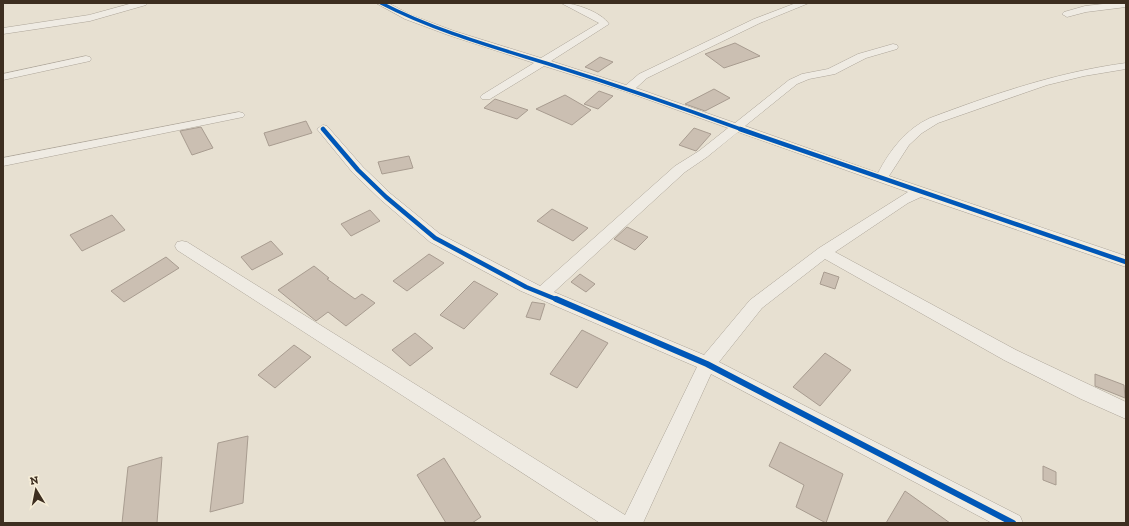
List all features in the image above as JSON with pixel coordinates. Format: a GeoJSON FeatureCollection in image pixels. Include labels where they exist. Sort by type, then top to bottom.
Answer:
{"type":"FeatureCollection","features":[{"type":"Feature","properties":{"kind":"street"},"geometry":{"type":"LineString","coordinates":[[3,31],[90,18],[143,3]]}},
{"type":"Feature","properties":{"kind":"street"},"geometry":{"type":"LineString","coordinates":[[380,3],[408,17],[452,33],[628,89],[881,179],[1126,262]]}},
{"type":"Feature","properties":{"kind":"street"},"geometry":{"type":"LineString","coordinates":[[486,97],[544,63],[604,24],[602,21],[566,3]]}},
{"type":"Feature","properties":{"kind":"street"},"geometry":{"type":"LineString","coordinates":[[628,89],[643,76],[757,21],[804,3]]}},
{"type":"Feature","properties":{"kind":"street"},"geometry":{"type":"LineString","coordinates":[[1067,14],[1085,9],[1126,4]]}},
{"type":"Feature","properties":{"kind":"street"},"geometry":{"type":"LineString","coordinates":[[542,294],[680,169],[703,154],[735,127],[775,98],[793,82],[806,76],[831,72],[862,56],[893,47]]}},
{"type":"Feature","properties":{"kind":"street"},"geometry":{"type":"LineString","coordinates":[[3,77],[86,59]]}},
{"type":"Feature","properties":{"kind":"street"},"geometry":{"type":"LineString","coordinates":[[881,179],[891,157],[925,125],[1002,95],[1047,81],[1077,73],[1126,66]]}},
{"type":"Feature","properties":{"kind":"street"},"geometry":{"type":"LineString","coordinates":[[3,162],[239,115]]}},
{"type":"Feature","properties":{"kind":"street"},"geometry":{"type":"LineString","coordinates":[[323,129],[358,170],[386,197],[435,238],[526,287],[707,364],[1013,523]]}},
{"type":"Feature","properties":{"kind":"street"},"geometry":{"type":"LineString","coordinates":[[632,523],[707,364],[756,304],[824,252],[903,200],[920,192]]}},
{"type":"Feature","properties":{"kind":"street"},"geometry":{"type":"LineString","coordinates":[[182,246],[619,523]]}},
{"type":"Feature","properties":{"kind":"street"},"geometry":{"type":"LineString","coordinates":[[824,252],[1051,376],[1126,411]]}},
{"type":"Feature","properties":{"kind":"building"},"geometry":{"type":"Polygon","coordinates":[[[735,43],[760,56],[724,68],[705,54],[735,43]]]}},
{"type":"Feature","properties":{"kind":"building"},"geometry":{"type":"Polygon","coordinates":[[[600,57],[613,62],[598,72],[585,67],[600,57]]]}},
{"type":"Feature","properties":{"kind":"building"},"geometry":{"type":"Polygon","coordinates":[[[714,89],[730,98],[705,111],[685,104],[714,89]]]}},
{"type":"Feature","properties":{"kind":"building"},"geometry":{"type":"Polygon","coordinates":[[[599,91],[613,96],[598,109],[584,104],[599,91]]]}},
{"type":"Feature","properties":{"kind":"building"},"geometry":{"type":"Polygon","coordinates":[[[565,95],[591,110],[572,125],[536,109],[565,95]]]}},
{"type":"Feature","properties":{"kind":"building"},"geometry":{"type":"Polygon","coordinates":[[[495,99],[528,110],[517,119],[484,108],[495,99]]]}},
{"type":"Feature","properties":{"kind":"building"},"geometry":{"type":"Polygon","coordinates":[[[306,121],[312,133],[269,146],[264,133],[306,121]]]}},
{"type":"Feature","properties":{"kind":"building"},"geometry":{"type":"Polygon","coordinates":[[[201,127],[213,148],[192,155],[180,131],[201,127]]]}},
{"type":"Feature","properties":{"kind":"building"},"geometry":{"type":"Polygon","coordinates":[[[694,128],[711,134],[696,151],[679,145],[694,128]]]}},
{"type":"Feature","properties":{"kind":"building"},"geometry":{"type":"Polygon","coordinates":[[[409,156],[413,168],[382,174],[378,162],[409,156]]]}},
{"type":"Feature","properties":{"kind":"building"},"geometry":{"type":"Polygon","coordinates":[[[552,209],[588,228],[573,241],[537,221],[552,209]]]}},
{"type":"Feature","properties":{"kind":"building"},"geometry":{"type":"Polygon","coordinates":[[[370,210],[380,221],[351,236],[341,224],[370,210]]]}},
{"type":"Feature","properties":{"kind":"building"},"geometry":{"type":"Polygon","coordinates":[[[112,215],[125,230],[82,251],[70,235],[112,215]]]}},
{"type":"Feature","properties":{"kind":"building"},"geometry":{"type":"Polygon","coordinates":[[[627,227],[648,237],[635,250],[614,239],[627,227]]]}},
{"type":"Feature","properties":{"kind":"building"},"geometry":{"type":"Polygon","coordinates":[[[271,241],[283,254],[252,270],[241,257],[271,241]]]}},
{"type":"Feature","properties":{"kind":"building"},"geometry":{"type":"Polygon","coordinates":[[[429,254],[444,263],[407,291],[393,281],[429,254]]]}},
{"type":"Feature","properties":{"kind":"building"},"geometry":{"type":"Polygon","coordinates":[[[166,257],[179,268],[124,302],[111,291],[166,257]]]}},
{"type":"Feature","properties":{"kind":"building"},"geometry":{"type":"Polygon","coordinates":[[[314,266],[329,278],[327,279],[355,299],[362,294],[375,303],[346,326],[328,312],[316,321],[278,290],[314,266]]]}},
{"type":"Feature","properties":{"kind":"building"},"geometry":{"type":"Polygon","coordinates":[[[824,272],[839,277],[835,289],[820,284],[824,272]]]}},
{"type":"Feature","properties":{"kind":"building"},"geometry":{"type":"Polygon","coordinates":[[[580,274],[595,284],[586,292],[571,282],[580,274]]]}},
{"type":"Feature","properties":{"kind":"building"},"geometry":{"type":"Polygon","coordinates":[[[474,281],[498,294],[464,329],[440,315],[474,281]]]}},
{"type":"Feature","properties":{"kind":"building"},"geometry":{"type":"Polygon","coordinates":[[[532,302],[545,304],[540,320],[526,317],[532,302]]]}},
{"type":"Feature","properties":{"kind":"building"},"geometry":{"type":"Polygon","coordinates":[[[582,330],[608,343],[577,388],[550,374],[582,330]]]}},
{"type":"Feature","properties":{"kind":"building"},"geometry":{"type":"Polygon","coordinates":[[[415,333],[433,348],[410,366],[392,350],[415,333]]]}},
{"type":"Feature","properties":{"kind":"building"},"geometry":{"type":"Polygon","coordinates":[[[294,345],[311,357],[275,388],[258,375],[294,345]]]}},
{"type":"Feature","properties":{"kind":"building"},"geometry":{"type":"Polygon","coordinates":[[[825,353],[851,370],[820,406],[793,387],[825,353]]]}},
{"type":"Feature","properties":{"kind":"building"},"geometry":{"type":"Polygon","coordinates":[[[1095,374],[1124,385],[1125,398],[1095,386],[1095,374]]]}},
{"type":"Feature","properties":{"kind":"building"},"geometry":{"type":"Polygon","coordinates":[[[248,436],[243,503],[210,512],[218,443],[248,436]]]}},
{"type":"Feature","properties":{"kind":"building"},"geometry":{"type":"Polygon","coordinates":[[[780,442],[843,474],[826,523],[796,507],[804,485],[769,466],[780,442]]]}},
{"type":"Feature","properties":{"kind":"building"},"geometry":{"type":"Polygon","coordinates":[[[162,457],[157,523],[122,523],[128,467],[162,457]]]}},
{"type":"Feature","properties":{"kind":"building"},"geometry":{"type":"Polygon","coordinates":[[[444,458],[481,517],[472,523],[446,523],[417,475],[444,458]]]}},
{"type":"Feature","properties":{"kind":"building"},"geometry":{"type":"Polygon","coordinates":[[[1043,466],[1056,472],[1056,485],[1043,480],[1043,466]]]}},
{"type":"Feature","properties":{"kind":"building"},"geometry":{"type":"Polygon","coordinates":[[[905,491],[950,523],[886,523],[905,491]]]}},
{"type":"Feature","properties":{"kind":"cycle path"},"geometry":{"type":"LineString","coordinates":[[381,3],[408,17],[451,33],[628,89],[920,192],[1126,262]]}},
{"type":"Feature","properties":{"kind":"cycle path"},"geometry":{"type":"LineString","coordinates":[[323,129],[358,170],[386,197],[435,238],[526,287],[707,364],[1013,523]]}}]}
